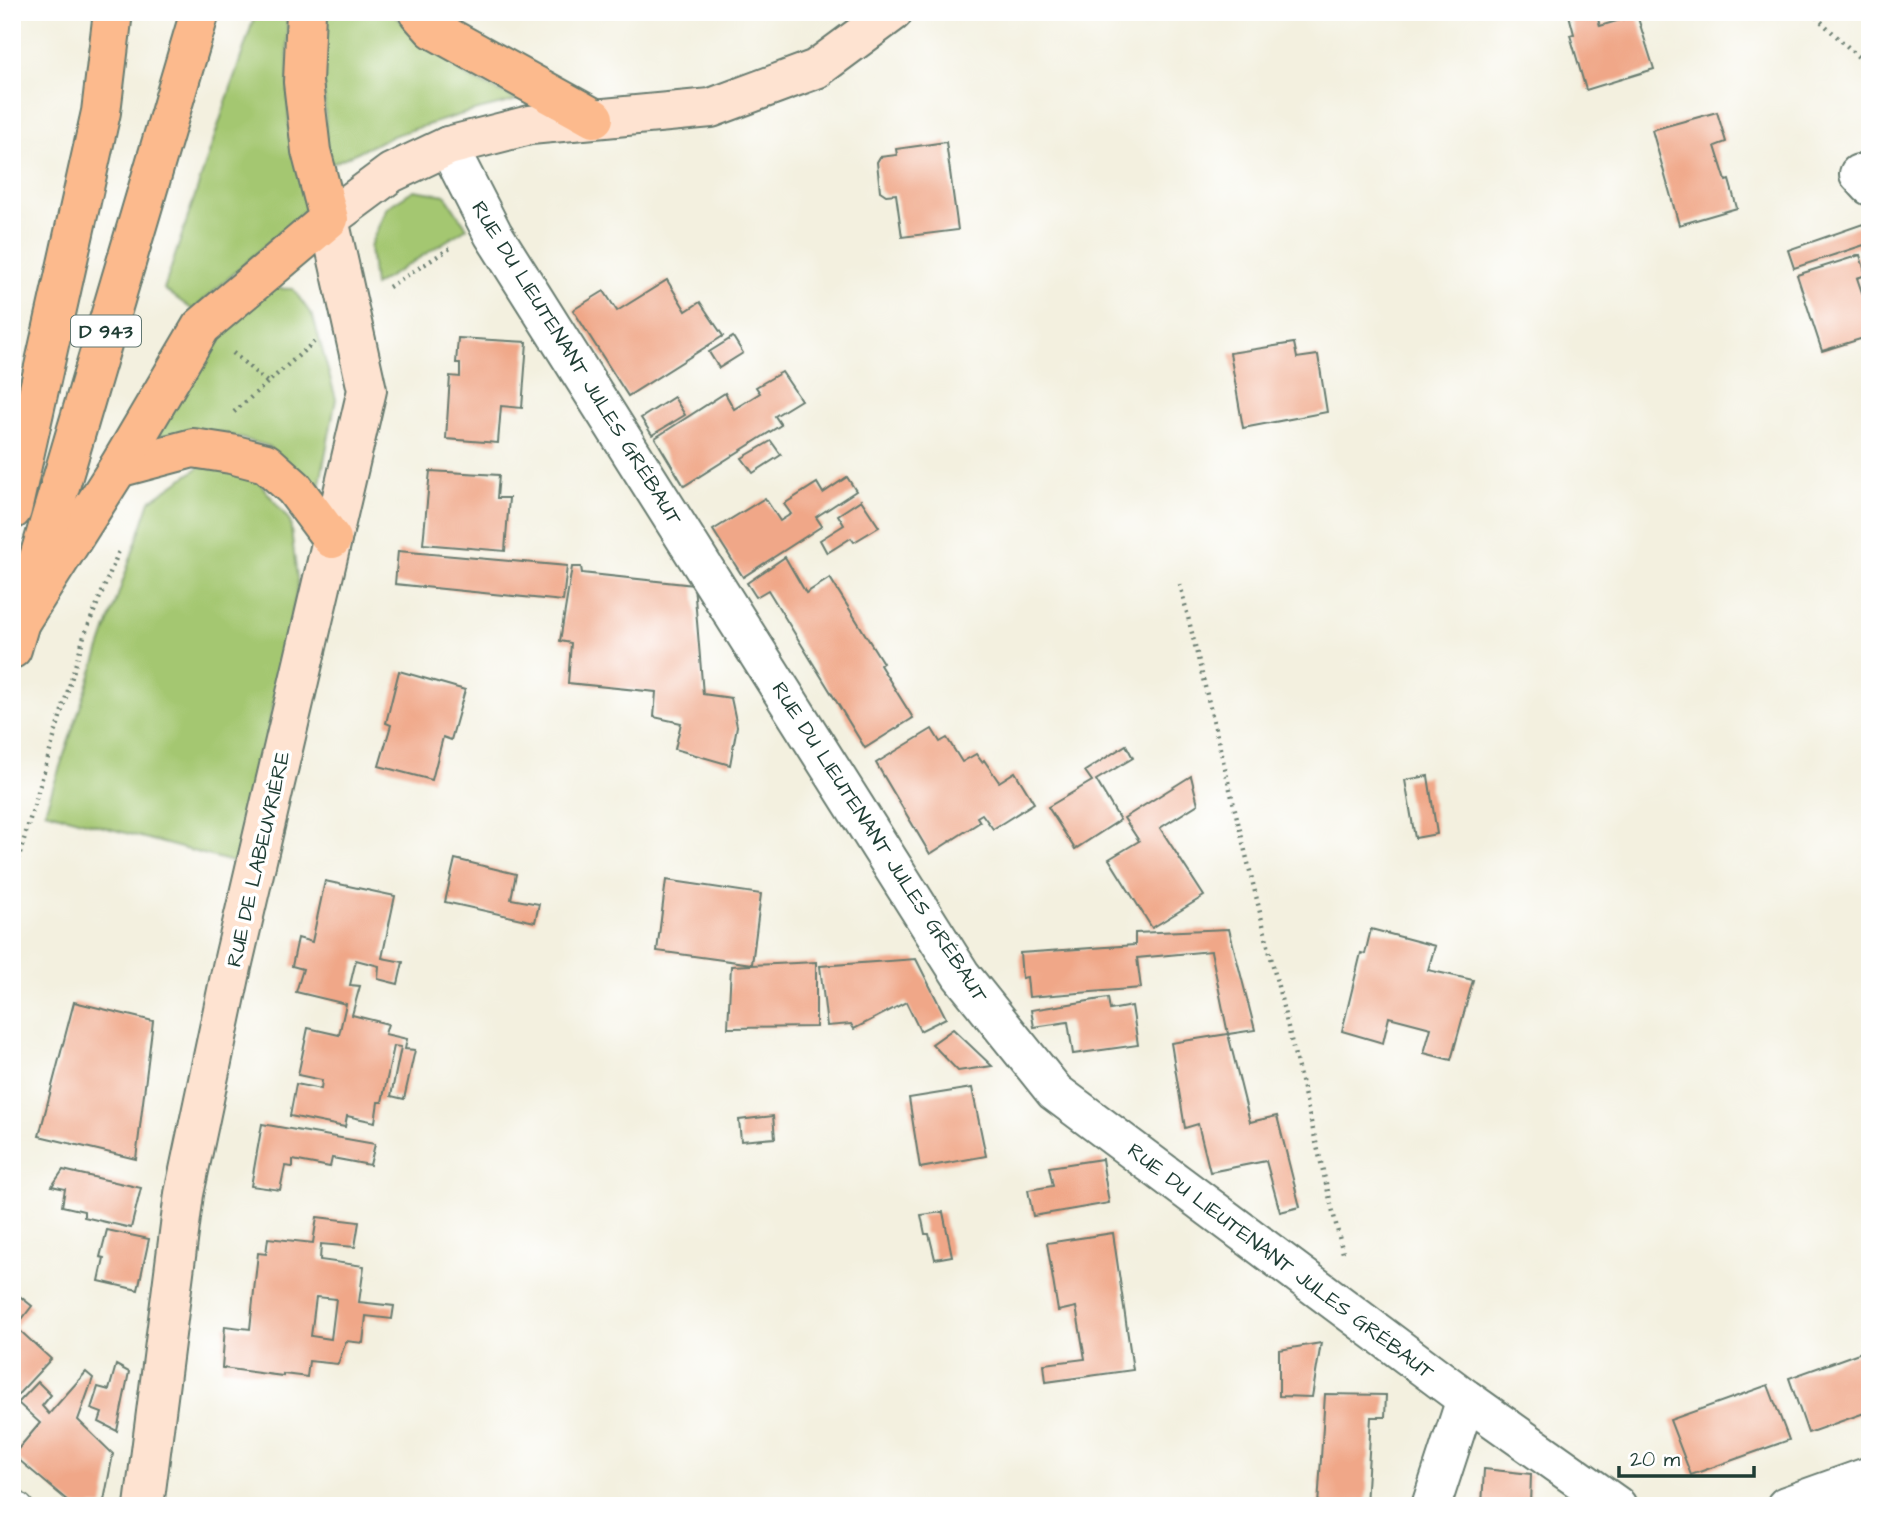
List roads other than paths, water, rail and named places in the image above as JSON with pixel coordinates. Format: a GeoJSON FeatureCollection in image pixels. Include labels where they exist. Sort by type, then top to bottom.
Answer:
{"type":"FeatureCollection","features":[{"type":"Feature","properties":{"kind":"main road"},"geometry":{"type":"LineString","coordinates":[[12,510],[101,111],[113,12]]}},
{"type":"Feature","properties":{"kind":"main road","name":"D 943"},"geometry":{"type":"LineString","coordinates":[[15,617],[200,12]]}},
{"type":"Feature","properties":{"kind":"main road"},"geometry":{"type":"LineString","coordinates":[[15,617],[118,468],[201,327],[329,219],[311,150],[303,82],[306,12]]}},
{"type":"Feature","properties":{"kind":"main road"},"geometry":{"type":"LineString","coordinates":[[418,12],[433,29],[594,118]]}},
{"type":"Feature","properties":{"kind":"main road"},"geometry":{"type":"LineString","coordinates":[[118,468],[193,448],[266,463],[294,488],[332,539]]}},
{"type":"Feature","properties":{"kind":"street"},"geometry":{"type":"LineString","coordinates":[[329,219],[391,173],[448,146],[530,125],[711,108],[816,69],[893,12]]}},
{"type":"Feature","properties":{"kind":"street","name":"RUE DU LIEUTENANT JULES GRÉBAUT"},"geometry":{"type":"LineString","coordinates":[[448,146],[501,246],[961,975],[1055,1092],[1345,1310],[1616,1506]]}},
{"type":"Feature","properties":{"kind":"street","name":"RUE DE LABEUVRIÈRE"},"geometry":{"type":"LineString","coordinates":[[144,1506],[184,1194],[232,967],[367,390],[329,219]]}},
{"type":"Feature","properties":{"kind":"street"},"geometry":{"type":"LineString","coordinates":[[1431,1506],[1466,1399]]}},
{"type":"Feature","properties":{"kind":"street"},"geometry":{"type":"LineString","coordinates":[[1786,1506],[1870,1476]]}},
{"type":"Feature","properties":{"kind":"lane"},"geometry":{"type":"LineString","coordinates":[[12,1498],[22,1506]]}}]}
